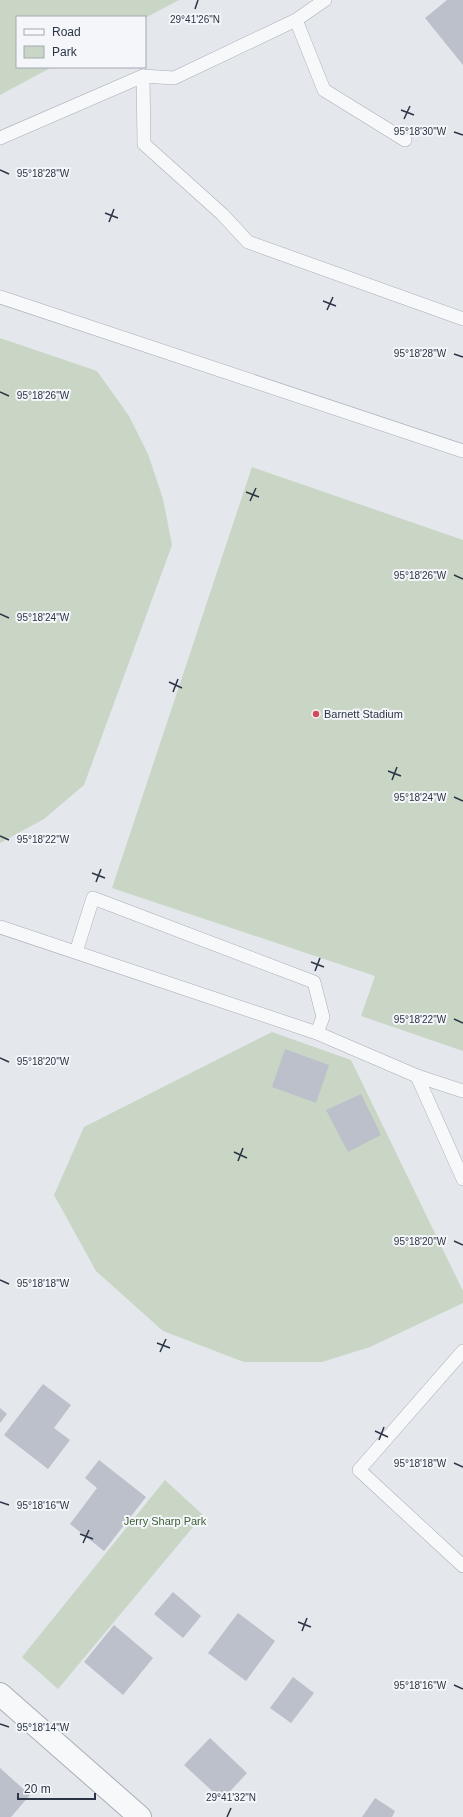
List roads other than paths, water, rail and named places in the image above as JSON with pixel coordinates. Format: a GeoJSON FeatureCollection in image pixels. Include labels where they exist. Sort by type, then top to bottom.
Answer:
{"type":"FeatureCollection","features":[{"type":"Feature","properties":{"kind":"street"},"geometry":{"type":"LineString","coordinates":[[0,1694],[140,1817]]}},
{"type":"Feature","properties":{"kind":"lane"},"geometry":{"type":"LineString","coordinates":[[0,138],[144,76],[174,78],[296,20],[325,0]]}},
{"type":"Feature","properties":{"kind":"lane"},"geometry":{"type":"LineString","coordinates":[[296,20],[324,90],[405,140]]}},
{"type":"Feature","properties":{"kind":"lane"},"geometry":{"type":"LineString","coordinates":[[144,76],[144,144],[222,214],[248,242],[463,319]]}},
{"type":"Feature","properties":{"kind":"lane"},"geometry":{"type":"LineString","coordinates":[[0,297],[463,451]]}},
{"type":"Feature","properties":{"kind":"lane"},"geometry":{"type":"LineString","coordinates":[[76,952],[93,898],[314,982],[323,1017],[317,1033]]}},
{"type":"Feature","properties":{"kind":"lane"},"geometry":{"type":"LineString","coordinates":[[0,927],[317,1033],[417,1076],[463,1091]]}},
{"type":"Feature","properties":{"kind":"lane"},"geometry":{"type":"LineString","coordinates":[[417,1076],[463,1179]]}},
{"type":"Feature","properties":{"kind":"lane"},"geometry":{"type":"LineString","coordinates":[[463,1352],[359,1470],[463,1566]]}},
{"type":"Feature","properties":{"kind":"place","name":"Barnett Stadium"},"geometry":{"type":"Point","coordinates":[316,714]}},
{"type":"Feature","properties":{"kind":"park label","name":"Jerry Sharp Park"},"geometry":{"type":"Point","coordinates":[165,1521]}}]}
